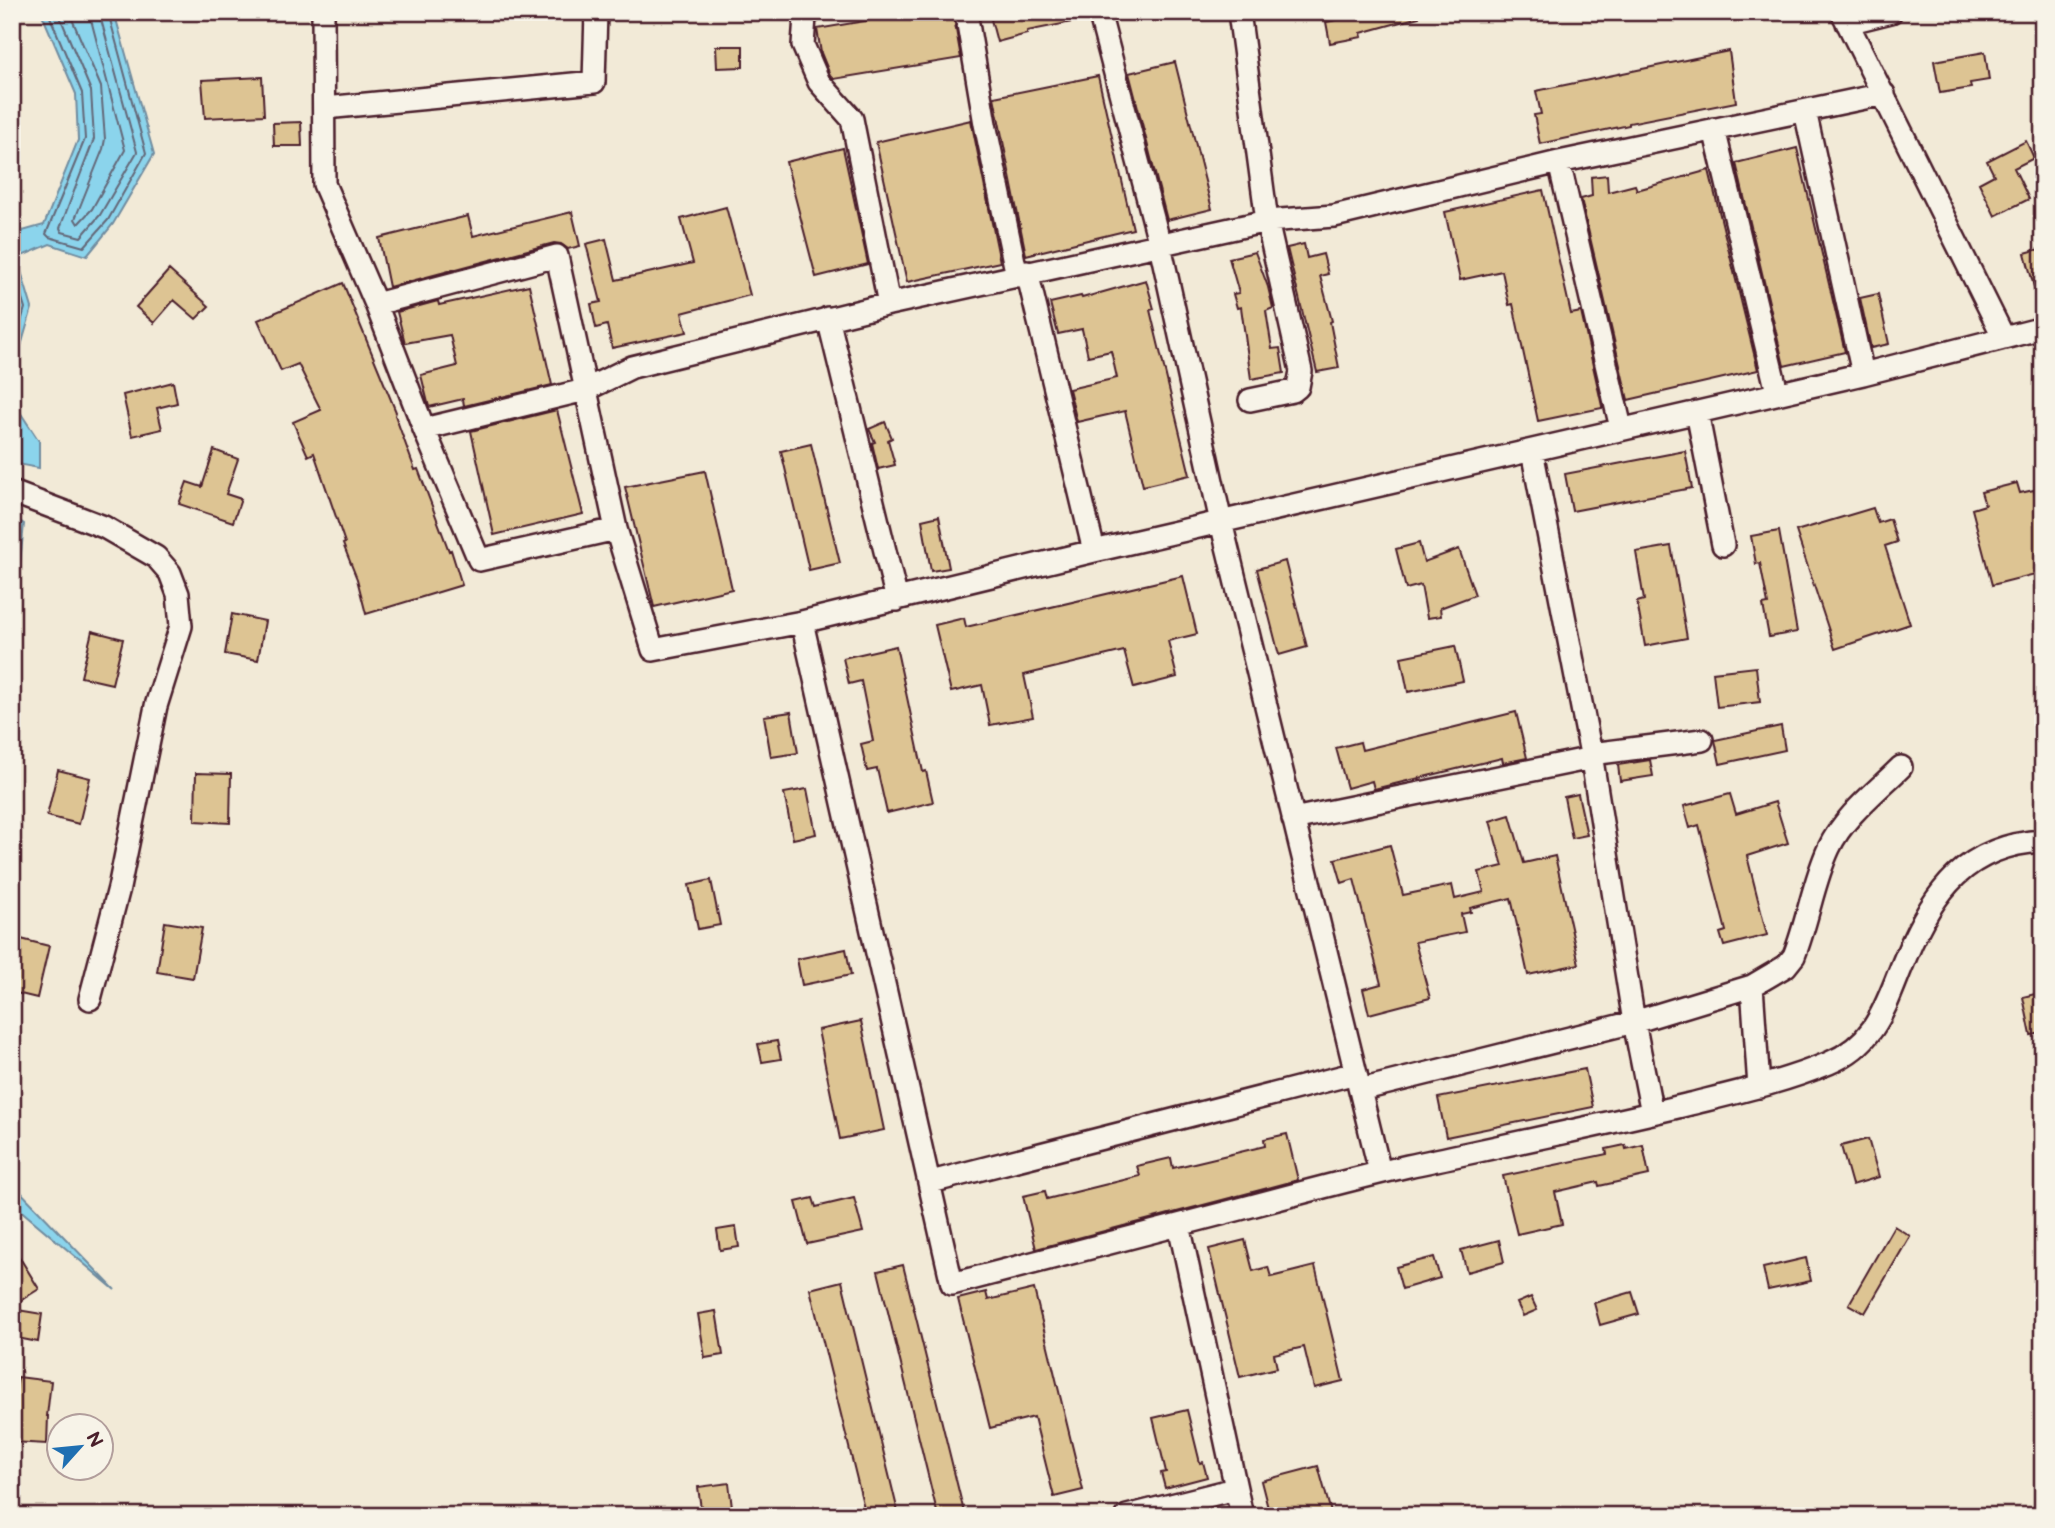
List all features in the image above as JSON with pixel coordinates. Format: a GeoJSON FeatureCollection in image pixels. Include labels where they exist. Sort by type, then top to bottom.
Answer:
{"type":"FeatureCollection","features":[{"type":"Feature","properties":{"kind":"street"},"geometry":{"type":"LineString","coordinates":[[323,12],[324,184],[376,304],[424,429],[479,560],[616,529]]}},
{"type":"Feature","properties":{"kind":"street"},"geometry":{"type":"LineString","coordinates":[[325,108],[594,82],[596,12]]}},
{"type":"Feature","properties":{"kind":"street"},"geometry":{"type":"LineString","coordinates":[[811,12],[805,17],[803,45],[819,82],[852,119],[889,303]]}},
{"type":"Feature","properties":{"kind":"street"},"geometry":{"type":"LineString","coordinates":[[966,12],[985,124],[1094,551]]}},
{"type":"Feature","properties":{"kind":"street"},"geometry":{"type":"LineString","coordinates":[[1100,12],[1160,245],[1221,522],[1380,1172]]}},
{"type":"Feature","properties":{"kind":"street"},"geometry":{"type":"LineString","coordinates":[[1238,12],[1267,221],[1301,371],[1301,380],[1293,391],[1250,400]]}},
{"type":"Feature","properties":{"kind":"street"},"geometry":{"type":"LineString","coordinates":[[1891,12],[1845,18],[2004,338]]}},
{"type":"Feature","properties":{"kind":"street"},"geometry":{"type":"LineString","coordinates":[[424,429],[585,390],[632,367],[889,303],[1267,221],[1334,216],[1559,162],[1884,94]]}},
{"type":"Feature","properties":{"kind":"street"},"geometry":{"type":"LineString","coordinates":[[1805,111],[1863,374]]}},
{"type":"Feature","properties":{"kind":"street"},"geometry":{"type":"LineString","coordinates":[[1714,129],[1777,392]]}},
{"type":"Feature","properties":{"kind":"street"},"geometry":{"type":"LineString","coordinates":[[1559,162],[1621,428]]}},
{"type":"Feature","properties":{"kind":"street"},"geometry":{"type":"LineString","coordinates":[[376,304],[557,256],[616,529],[653,650],[802,622],[897,600],[1094,551],[1863,374],[2043,328]]}},
{"type":"Feature","properties":{"kind":"street"},"geometry":{"type":"LineString","coordinates":[[828,318],[897,600]]}},
{"type":"Feature","properties":{"kind":"street"},"geometry":{"type":"LineString","coordinates":[[1697,412],[1723,545]]}},
{"type":"Feature","properties":{"kind":"street"},"geometry":{"type":"LineString","coordinates":[[1532,451],[1592,756],[1634,1022],[1652,1113]]}},
{"type":"Feature","properties":{"kind":"street"},"geometry":{"type":"LineString","coordinates":[[12,492],[104,527],[156,557],[170,573],[178,594],[181,626],[156,706],[119,888],[90,999]]}},
{"type":"Feature","properties":{"kind":"street"},"geometry":{"type":"LineString","coordinates":[[802,622],[952,1284],[1380,1172],[1759,1087],[1833,1062],[1867,1038],[1878,1022],[1923,919],[1943,888],[1973,861],[1987,854],[2017,844],[2043,841]]}},
{"type":"Feature","properties":{"kind":"street"},"geometry":{"type":"LineString","coordinates":[[1293,820],[1592,756],[1702,740]]}},
{"type":"Feature","properties":{"kind":"street"},"geometry":{"type":"LineString","coordinates":[[931,1182],[1358,1082],[1634,1022],[1752,986],[1786,966],[1794,956],[1830,846],[1846,823],[1902,767]]}},
{"type":"Feature","properties":{"kind":"street"},"geometry":{"type":"LineString","coordinates":[[1752,986],[1759,1087]]}},
{"type":"Feature","properties":{"kind":"street"},"geometry":{"type":"LineString","coordinates":[[1179,1225],[1242,1516]]}},
{"type":"Feature","properties":{"kind":"street"},"geometry":{"type":"LineString","coordinates":[[1128,1516],[1235,1489]]}},
{"type":"Feature","properties":{"kind":"water"},"geometry":{"type":"Polygon","coordinates":[[[41,12],[114,12],[154,154],[113,224],[87,256],[50,244],[17,258],[32,308],[12,377],[12,234],[44,225],[78,140],[76,94],[41,12]]]}},
{"type":"Feature","properties":{"kind":"water"},"geometry":{"type":"Polygon","coordinates":[[[12,400],[39,441],[39,468],[12,463],[12,400]]]}},
{"type":"Feature","properties":{"kind":"water"},"geometry":{"type":"Polygon","coordinates":[[[12,516],[24,524],[12,640],[12,516]]]}},
{"type":"Feature","properties":{"kind":"water"},"geometry":{"type":"Polygon","coordinates":[[[12,1183],[115,1290],[12,1203],[12,1183]]]}},
{"type":"Feature","properties":{"kind":"building"},"geometry":{"type":"Polygon","coordinates":[[[918,12],[953,12],[961,58],[834,79],[830,75],[821,53],[817,29],[918,12]]]}},
{"type":"Feature","properties":{"kind":"building"},"geometry":{"type":"Polygon","coordinates":[[[989,12],[1086,12],[1087,19],[1027,31],[1027,34],[997,42],[989,12]]]}},
{"type":"Feature","properties":{"kind":"building"},"geometry":{"type":"Polygon","coordinates":[[[1370,12],[1419,12],[1419,17],[1361,33],[1362,37],[1330,43],[1326,22],[1370,12]]]}},
{"type":"Feature","properties":{"kind":"building"},"geometry":{"type":"Polygon","coordinates":[[[716,46],[743,46],[743,67],[717,68],[716,46]]]}},
{"type":"Feature","properties":{"kind":"building"},"geometry":{"type":"Polygon","coordinates":[[[1729,51],[1736,102],[1540,144],[1534,115],[1541,114],[1536,91],[1729,51]]]}},
{"type":"Feature","properties":{"kind":"building"},"geometry":{"type":"Polygon","coordinates":[[[1985,52],[1989,80],[1970,83],[1971,88],[1940,93],[1934,61],[1985,52]]]}},
{"type":"Feature","properties":{"kind":"building"},"geometry":{"type":"Polygon","coordinates":[[[1175,62],[1212,209],[1167,220],[1129,73],[1175,62]]]}},
{"type":"Feature","properties":{"kind":"building"},"geometry":{"type":"Polygon","coordinates":[[[1098,76],[1133,229],[1026,255],[994,97],[1098,76]]]}},
{"type":"Feature","properties":{"kind":"building"},"geometry":{"type":"Polygon","coordinates":[[[262,77],[264,115],[205,118],[202,80],[262,77]]]}},
{"type":"Feature","properties":{"kind":"building"},"geometry":{"type":"Polygon","coordinates":[[[971,120],[1000,262],[907,282],[876,142],[971,120]]]}},
{"type":"Feature","properties":{"kind":"building"},"geometry":{"type":"Polygon","coordinates":[[[301,122],[302,146],[274,146],[273,123],[301,122]]]}},
{"type":"Feature","properties":{"kind":"building"},"geometry":{"type":"Polygon","coordinates":[[[2026,141],[2034,158],[2014,168],[2029,199],[1995,216],[1979,183],[1994,175],[1987,161],[2026,141]]]}},
{"type":"Feature","properties":{"kind":"building"},"geometry":{"type":"Polygon","coordinates":[[[843,148],[868,264],[816,277],[786,162],[843,148]]]}},
{"type":"Feature","properties":{"kind":"building"},"geometry":{"type":"Polygon","coordinates":[[[1797,148],[1845,352],[1784,366],[1736,163],[1797,148]]]}},
{"type":"Feature","properties":{"kind":"building"},"geometry":{"type":"Polygon","coordinates":[[[1709,170],[1758,370],[1628,400],[1581,199],[1592,196],[1591,177],[1607,175],[1608,192],[1635,185],[1637,190],[1709,170]]]}},
{"type":"Feature","properties":{"kind":"building"},"geometry":{"type":"Polygon","coordinates":[[[1543,190],[1571,314],[1581,312],[1602,408],[1538,421],[1513,304],[1509,305],[1502,271],[1460,280],[1445,212],[1543,190]]]}},
{"type":"Feature","properties":{"kind":"building"},"geometry":{"type":"Polygon","coordinates":[[[726,207],[750,295],[682,313],[687,332],[612,348],[607,325],[596,328],[591,304],[601,302],[586,244],[606,239],[616,280],[693,263],[681,219],[726,207]]]}},
{"type":"Feature","properties":{"kind":"building"},"geometry":{"type":"Polygon","coordinates":[[[572,212],[580,246],[568,249],[554,243],[389,287],[379,238],[468,216],[473,236],[572,212]]]}},
{"type":"Feature","properties":{"kind":"building"},"geometry":{"type":"Polygon","coordinates":[[[1304,244],[1307,258],[1323,254],[1328,274],[1320,276],[1332,321],[1330,322],[1339,368],[1317,372],[1287,248],[1304,244]]]}},
{"type":"Feature","properties":{"kind":"building"},"geometry":{"type":"Polygon","coordinates":[[[2043,248],[2043,301],[2038,302],[2025,253],[2043,248]]]}},
{"type":"Feature","properties":{"kind":"building"},"geometry":{"type":"Polygon","coordinates":[[[1255,252],[1273,308],[1266,311],[1272,349],[1280,348],[1284,373],[1251,379],[1241,307],[1237,308],[1233,294],[1239,293],[1229,258],[1255,252]]]}},
{"type":"Feature","properties":{"kind":"building"},"geometry":{"type":"Polygon","coordinates":[[[169,270],[209,306],[196,319],[174,300],[154,323],[136,307],[169,270]]]}},
{"type":"Feature","properties":{"kind":"building"},"geometry":{"type":"Polygon","coordinates":[[[1146,280],[1154,309],[1150,310],[1190,475],[1143,486],[1125,411],[1077,422],[1069,389],[1117,378],[1111,351],[1088,356],[1082,329],[1058,334],[1050,303],[1081,296],[1082,298],[1146,280]]]}},
{"type":"Feature","properties":{"kind":"building"},"geometry":{"type":"Polygon","coordinates":[[[343,283],[396,412],[415,470],[418,469],[449,551],[451,550],[462,585],[366,614],[357,579],[314,453],[308,456],[293,422],[321,410],[298,364],[281,371],[258,320],[343,283]]]}},
{"type":"Feature","properties":{"kind":"building"},"geometry":{"type":"Polygon","coordinates":[[[529,285],[552,385],[464,406],[463,399],[429,407],[421,375],[457,366],[450,335],[405,343],[397,312],[438,301],[439,305],[529,285]]]}},
{"type":"Feature","properties":{"kind":"building"},"geometry":{"type":"Polygon","coordinates":[[[1878,294],[1889,344],[1871,348],[1860,298],[1878,294]]]}},
{"type":"Feature","properties":{"kind":"building"},"geometry":{"type":"Polygon","coordinates":[[[173,382],[177,403],[157,408],[162,429],[132,436],[123,395],[173,382]]]}},
{"type":"Feature","properties":{"kind":"building"},"geometry":{"type":"Polygon","coordinates":[[[557,410],[583,514],[494,535],[471,431],[557,410]]]}},
{"type":"Feature","properties":{"kind":"building"},"geometry":{"type":"Polygon","coordinates":[[[885,422],[892,438],[888,440],[895,465],[878,469],[872,443],[875,442],[869,429],[885,422]]]}},
{"type":"Feature","properties":{"kind":"building"},"geometry":{"type":"Polygon","coordinates":[[[811,444],[840,563],[809,570],[781,451],[811,444]]]}},
{"type":"Feature","properties":{"kind":"building"},"geometry":{"type":"Polygon","coordinates":[[[214,450],[238,459],[226,494],[241,499],[233,522],[179,504],[187,482],[202,487],[214,450]]]}},
{"type":"Feature","properties":{"kind":"building"},"geometry":{"type":"Polygon","coordinates":[[[1685,451],[1692,488],[1572,511],[1565,474],[1685,451]]]}},
{"type":"Feature","properties":{"kind":"building"},"geometry":{"type":"Polygon","coordinates":[[[705,471],[732,589],[654,607],[625,487],[705,471]]]}},
{"type":"Feature","properties":{"kind":"building"},"geometry":{"type":"Polygon","coordinates":[[[2017,483],[2020,493],[2034,490],[2043,523],[2043,572],[1992,585],[1972,509],[1985,505],[1981,492],[2017,483]]]}},
{"type":"Feature","properties":{"kind":"building"},"geometry":{"type":"Polygon","coordinates":[[[1873,508],[1878,523],[1890,519],[1897,542],[1885,546],[1910,624],[1835,649],[1796,531],[1873,508]]]}},
{"type":"Feature","properties":{"kind":"building"},"geometry":{"type":"Polygon","coordinates":[[[939,516],[949,568],[931,571],[922,520],[939,516]]]}},
{"type":"Feature","properties":{"kind":"building"},"geometry":{"type":"Polygon","coordinates":[[[1779,531],[1797,632],[1769,637],[1763,605],[1768,604],[1760,563],[1756,564],[1751,536],[1779,531]]]}},
{"type":"Feature","properties":{"kind":"building"},"geometry":{"type":"Polygon","coordinates":[[[1419,543],[1424,562],[1459,549],[1475,595],[1440,608],[1441,616],[1427,618],[1421,585],[1406,589],[1396,549],[1419,543]]]}},
{"type":"Feature","properties":{"kind":"building"},"geometry":{"type":"Polygon","coordinates":[[[1671,546],[1687,638],[1645,646],[1637,602],[1644,600],[1636,552],[1671,546]]]}},
{"type":"Feature","properties":{"kind":"building"},"geometry":{"type":"Polygon","coordinates":[[[1285,561],[1307,647],[1279,655],[1257,569],[1285,561]]]}},
{"type":"Feature","properties":{"kind":"building"},"geometry":{"type":"Polygon","coordinates":[[[1183,576],[1197,634],[1168,641],[1177,677],[1134,688],[1124,651],[1024,675],[1033,717],[990,725],[982,685],[951,692],[935,625],[964,618],[966,627],[1183,576]]]}},
{"type":"Feature","properties":{"kind":"building"},"geometry":{"type":"Polygon","coordinates":[[[232,614],[265,621],[258,660],[225,654],[232,614]]]}},
{"type":"Feature","properties":{"kind":"building"},"geometry":{"type":"Polygon","coordinates":[[[92,631],[123,639],[112,684],[81,677],[92,631]]]}},
{"type":"Feature","properties":{"kind":"building"},"geometry":{"type":"Polygon","coordinates":[[[896,646],[923,772],[926,771],[933,802],[887,813],[877,769],[867,771],[861,744],[873,741],[861,681],[849,684],[843,658],[896,646]]]}},
{"type":"Feature","properties":{"kind":"building"},"geometry":{"type":"Polygon","coordinates":[[[1455,646],[1463,681],[1408,692],[1401,657],[1455,646]]]}},
{"type":"Feature","properties":{"kind":"building"},"geometry":{"type":"Polygon","coordinates":[[[1756,667],[1760,702],[1717,707],[1713,672],[1756,667]]]}},
{"type":"Feature","properties":{"kind":"building"},"geometry":{"type":"Polygon","coordinates":[[[791,712],[798,753],[771,757],[764,716],[791,712]]]}},
{"type":"Feature","properties":{"kind":"building"},"geometry":{"type":"Polygon","coordinates":[[[1516,712],[1527,758],[1503,763],[1502,758],[1374,789],[1372,781],[1347,788],[1336,748],[1360,742],[1362,750],[1516,712]]]}},
{"type":"Feature","properties":{"kind":"building"},"geometry":{"type":"Polygon","coordinates":[[[1781,726],[1785,750],[1720,764],[1715,740],[1781,726]]]}},
{"type":"Feature","properties":{"kind":"building"},"geometry":{"type":"Polygon","coordinates":[[[1650,760],[1653,776],[1620,781],[1618,765],[1650,760]]]}},
{"type":"Feature","properties":{"kind":"building"},"geometry":{"type":"Polygon","coordinates":[[[58,770],[90,778],[79,824],[47,816],[58,770]]]}},
{"type":"Feature","properties":{"kind":"building"},"geometry":{"type":"Polygon","coordinates":[[[196,773],[231,774],[230,823],[195,821],[196,773]]]}},
{"type":"Feature","properties":{"kind":"building"},"geometry":{"type":"Polygon","coordinates":[[[807,789],[816,834],[793,839],[784,793],[807,789]]]}},
{"type":"Feature","properties":{"kind":"building"},"geometry":{"type":"Polygon","coordinates":[[[1578,794],[1587,835],[1572,838],[1564,797],[1578,794]]]}},
{"type":"Feature","properties":{"kind":"building"},"geometry":{"type":"Polygon","coordinates":[[[1730,794],[1736,814],[1775,802],[1788,843],[1747,856],[1767,935],[1724,946],[1720,933],[1726,931],[1699,825],[1690,828],[1684,806],[1730,794]]]}},
{"type":"Feature","properties":{"kind":"building"},"geometry":{"type":"Polygon","coordinates":[[[1510,815],[1524,863],[1555,856],[1579,964],[1528,975],[1511,898],[1470,908],[1471,912],[1461,914],[1465,932],[1415,942],[1430,998],[1369,1014],[1363,989],[1381,984],[1354,879],[1342,883],[1335,859],[1390,845],[1403,895],[1452,885],[1455,899],[1484,892],[1479,872],[1503,866],[1490,821],[1510,815]]]}},
{"type":"Feature","properties":{"kind":"building"},"geometry":{"type":"Polygon","coordinates":[[[711,880],[720,925],[698,929],[689,885],[711,880]]]}},
{"type":"Feature","properties":{"kind":"building"},"geometry":{"type":"Polygon","coordinates":[[[165,922],[202,928],[193,978],[157,972],[165,922]]]}},
{"type":"Feature","properties":{"kind":"building"},"geometry":{"type":"Polygon","coordinates":[[[17,938],[49,946],[37,998],[12,992],[12,957],[17,938]]]}},
{"type":"Feature","properties":{"kind":"building"},"geometry":{"type":"Polygon","coordinates":[[[846,949],[851,975],[802,985],[797,959],[846,949]]]}},
{"type":"Feature","properties":{"kind":"building"},"geometry":{"type":"Polygon","coordinates":[[[2043,992],[2043,1033],[2031,1035],[2023,997],[2043,992]]]}},
{"type":"Feature","properties":{"kind":"building"},"geometry":{"type":"Polygon","coordinates":[[[861,1021],[884,1130],[840,1139],[818,1030],[861,1021]]]}},
{"type":"Feature","properties":{"kind":"building"},"geometry":{"type":"Polygon","coordinates":[[[777,1041],[781,1059],[762,1062],[758,1044],[777,1041]]]}},
{"type":"Feature","properties":{"kind":"building"},"geometry":{"type":"Polygon","coordinates":[[[1585,1069],[1593,1107],[1446,1137],[1438,1098],[1585,1069]]]}},
{"type":"Feature","properties":{"kind":"building"},"geometry":{"type":"Polygon","coordinates":[[[1287,1134],[1298,1180],[1036,1249],[1023,1196],[1045,1191],[1047,1199],[1140,1176],[1137,1166],[1171,1158],[1173,1168],[1265,1146],[1264,1139],[1287,1134]]]}},
{"type":"Feature","properties":{"kind":"building"},"geometry":{"type":"Polygon","coordinates":[[[1868,1139],[1879,1177],[1852,1185],[1841,1146],[1868,1139]]]}},
{"type":"Feature","properties":{"kind":"building"},"geometry":{"type":"Polygon","coordinates":[[[1625,1145],[1626,1149],[1643,1145],[1649,1175],[1599,1186],[1598,1182],[1555,1192],[1562,1224],[1517,1234],[1503,1176],[1607,1154],[1606,1149],[1625,1145]]]}},
{"type":"Feature","properties":{"kind":"building"},"geometry":{"type":"Polygon","coordinates":[[[813,1198],[816,1207],[854,1198],[863,1232],[807,1244],[796,1202],[813,1198]]]}},
{"type":"Feature","properties":{"kind":"building"},"geometry":{"type":"Polygon","coordinates":[[[1894,1226],[1910,1236],[1865,1313],[1849,1304],[1894,1226]]]}},
{"type":"Feature","properties":{"kind":"building"},"geometry":{"type":"Polygon","coordinates":[[[736,1227],[739,1247],[720,1250],[717,1230],[736,1227]]]}},
{"type":"Feature","properties":{"kind":"building"},"geometry":{"type":"Polygon","coordinates":[[[1245,1240],[1253,1271],[1268,1267],[1271,1277],[1315,1266],[1343,1381],[1314,1388],[1304,1347],[1274,1354],[1277,1368],[1240,1377],[1209,1249],[1245,1240]]]}},
{"type":"Feature","properties":{"kind":"building"},"geometry":{"type":"Polygon","coordinates":[[[1499,1240],[1504,1262],[1467,1272],[1461,1250],[1499,1240]]]}},
{"type":"Feature","properties":{"kind":"building"},"geometry":{"type":"Polygon","coordinates":[[[12,1245],[39,1289],[12,1306],[12,1245]]]}},
{"type":"Feature","properties":{"kind":"building"},"geometry":{"type":"Polygon","coordinates":[[[1434,1257],[1440,1278],[1402,1289],[1396,1267],[1434,1257]]]}},
{"type":"Feature","properties":{"kind":"building"},"geometry":{"type":"Polygon","coordinates":[[[1806,1258],[1811,1281],[1768,1290],[1763,1268],[1806,1258]]]}},
{"type":"Feature","properties":{"kind":"building"},"geometry":{"type":"Polygon","coordinates":[[[903,1265],[965,1516],[938,1516],[878,1271],[903,1265]]]}},
{"type":"Feature","properties":{"kind":"building"},"geometry":{"type":"Polygon","coordinates":[[[842,1281],[899,1516],[866,1516],[810,1289],[842,1281]]]}},
{"type":"Feature","properties":{"kind":"building"},"geometry":{"type":"Polygon","coordinates":[[[1034,1289],[1083,1490],[1054,1497],[1034,1417],[990,1428],[958,1299],[986,1292],[988,1300],[1034,1289]]]}},
{"type":"Feature","properties":{"kind":"building"},"geometry":{"type":"Polygon","coordinates":[[[1632,1292],[1639,1314],[1600,1325],[1594,1303],[1632,1292]]]}},
{"type":"Feature","properties":{"kind":"building"},"geometry":{"type":"Polygon","coordinates":[[[1531,1297],[1537,1310],[1523,1316],[1517,1303],[1531,1297]]]}},
{"type":"Feature","properties":{"kind":"building"},"geometry":{"type":"Polygon","coordinates":[[[12,1309],[42,1314],[38,1342],[12,1337],[12,1309]]]}},
{"type":"Feature","properties":{"kind":"building"},"geometry":{"type":"Polygon","coordinates":[[[716,1311],[723,1355],[705,1358],[698,1314],[716,1311]]]}},
{"type":"Feature","properties":{"kind":"building"},"geometry":{"type":"Polygon","coordinates":[[[18,1377],[51,1381],[46,1412],[46,1444],[12,1442],[12,1393],[16,1392],[18,1377]]]}},
{"type":"Feature","properties":{"kind":"building"},"geometry":{"type":"Polygon","coordinates":[[[1187,1410],[1200,1463],[1203,1462],[1207,1477],[1165,1488],[1161,1473],[1166,1472],[1153,1418],[1187,1410]]]}},
{"type":"Feature","properties":{"kind":"building"},"geometry":{"type":"Polygon","coordinates":[[[1318,1466],[1332,1516],[1270,1516],[1261,1481],[1318,1466]]]}},
{"type":"Feature","properties":{"kind":"building"},"geometry":{"type":"Polygon","coordinates":[[[729,1483],[733,1516],[702,1516],[698,1487],[729,1483]]]}}]}
